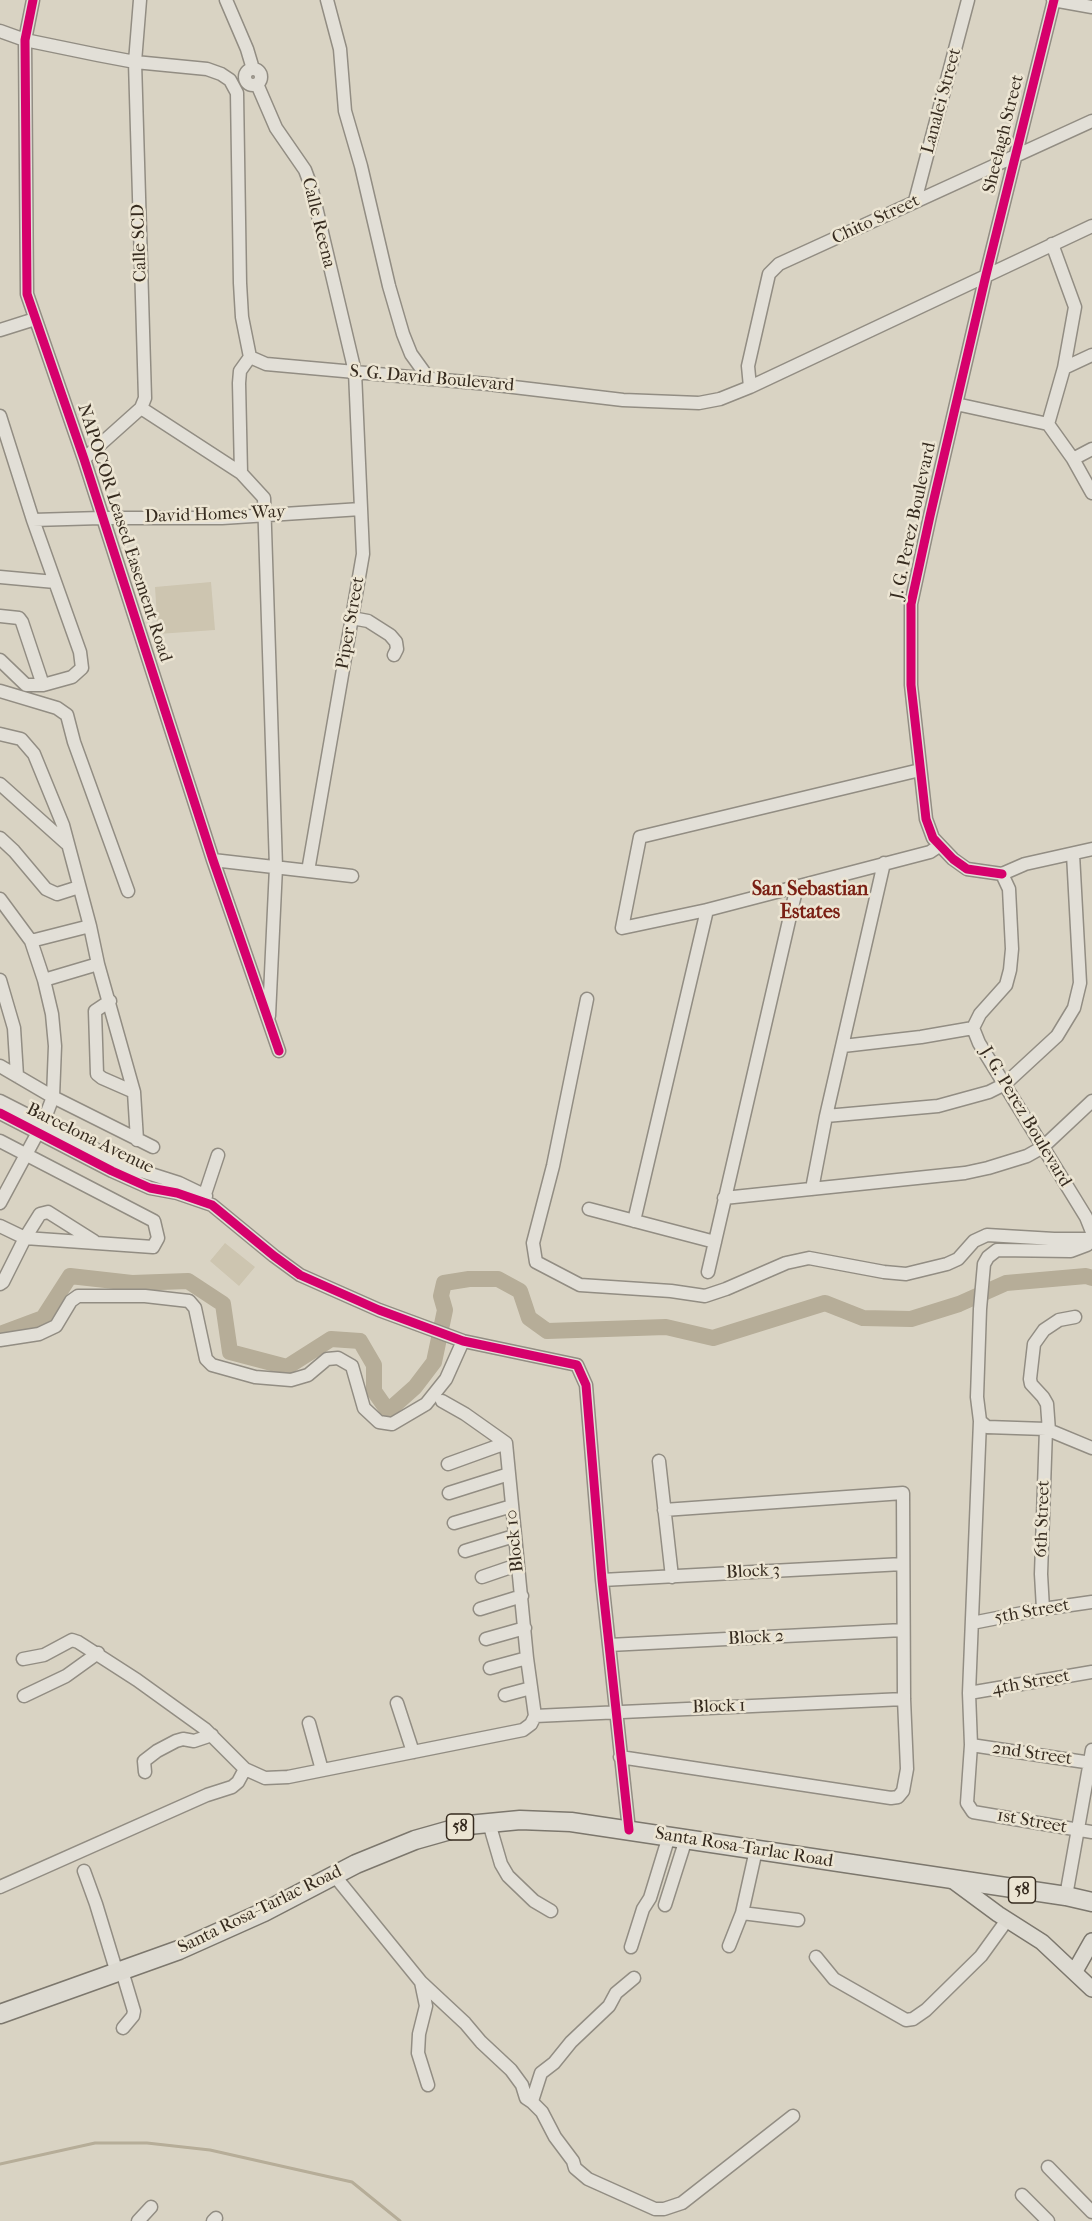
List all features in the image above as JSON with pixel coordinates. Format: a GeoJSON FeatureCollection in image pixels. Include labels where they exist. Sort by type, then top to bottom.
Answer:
{"type":"FeatureCollection","features":[{"type":"Feature","properties":{"kind":"highway","name":"Santa Rosa-Tarlac Road"},"geometry":{"type":"LineString","coordinates":[[0,2014],[179,1950],[234,1926],[356,1863],[415,1840],[468,1825],[519,1820],[572,1822],[1066,1896],[1092,1902]]}},
{"type":"Feature","properties":{"kind":"main road"},"geometry":{"type":"LineString","coordinates":[[952,1880],[1042,1942],[1092,1989]]}},
{"type":"Feature","properties":{"kind":"main road"},"geometry":{"type":"LineString","coordinates":[[1075,1971],[1092,1941]]}},
{"type":"Feature","properties":{"kind":"street","name":"NAPOCOR Leased Easement Road"},"geometry":{"type":"LineString","coordinates":[[33,0],[25,40],[27,294],[84,459],[101,518],[213,860],[279,1051]]}},
{"type":"Feature","properties":{"kind":"street","name":"Calle SCD"},"geometry":{"type":"LineString","coordinates":[[140,0],[135,62],[145,398],[141,408]]}},
{"type":"Feature","properties":{"kind":"street","name":"Calle Reena"},"geometry":{"type":"LineString","coordinates":[[226,0],[247,49],[252,78],[276,128],[305,170],[311,186],[355,372]]}},
{"type":"Feature","properties":{"kind":"street"},"geometry":{"type":"LineString","coordinates":[[327,0],[340,49],[345,111],[361,166],[389,286],[402,334],[411,354],[429,379]]}},
{"type":"Feature","properties":{"kind":"street","name":"Lanalei Street"},"geometry":{"type":"LineString","coordinates":[[915,201],[968,0]]}},
{"type":"Feature","properties":{"kind":"street"},"geometry":{"type":"LineString","coordinates":[[1054,0],[1092,7]]}},
{"type":"Feature","properties":{"kind":"street","name":"Sheelagh Street"},"geometry":{"type":"LineString","coordinates":[[986,275],[1054,0]]}},
{"type":"Feature","properties":{"kind":"street"},"geometry":{"type":"LineString","coordinates":[[0,31],[25,40],[135,62],[207,69],[230,80],[237,93],[241,306],[245,342],[250,357],[240,371],[238,382],[241,473]]}},
{"type":"Feature","properties":{"kind":"street"},"geometry":{"type":"LineString","coordinates":[[233,86],[252,78]]}},
{"type":"Feature","properties":{"kind":"street","name":"Chito Street"},"geometry":{"type":"LineString","coordinates":[[750,387],[748,366],[769,274],[779,264],[1092,121]]}},
{"type":"Feature","properties":{"kind":"street","name":"S. G. David Boulevard"},"geometry":{"type":"LineString","coordinates":[[250,357],[266,364],[671,403],[699,403],[720,399],[750,387],[1092,226]]}},
{"type":"Feature","properties":{"kind":"street"},"geometry":{"type":"LineString","coordinates":[[1048,424],[1064,368],[1075,307],[1052,244]]}},
{"type":"Feature","properties":{"kind":"street","name":"J. G. Perez Boulevard"},"geometry":{"type":"LineString","coordinates":[[986,275],[911,604],[910,685],[926,819],[933,837],[939,846],[968,869],[1002,874],[1009,889],[1012,949],[1010,970],[1006,985],[980,1014],[973,1028],[979,1043],[1043,1147],[1089,1214],[1092,1232]]}},
{"type":"Feature","properties":{"kind":"street"},"geometry":{"type":"LineString","coordinates":[[0,330],[35,319]]}},
{"type":"Feature","properties":{"kind":"street"},"geometry":{"type":"LineString","coordinates":[[1064,368],[1092,355]]}},
{"type":"Feature","properties":{"kind":"street","name":"Piper Street"},"geometry":{"type":"LineString","coordinates":[[308,871],[363,554],[355,372]]}},
{"type":"Feature","properties":{"kind":"street"},"geometry":{"type":"LineString","coordinates":[[956,404],[1048,424],[1073,459],[1092,493]]}},
{"type":"Feature","properties":{"kind":"street"},"geometry":{"type":"LineString","coordinates":[[84,459],[141,408],[241,473],[264,498],[276,867],[268,1023]]}},
{"type":"Feature","properties":{"kind":"street"},"geometry":{"type":"LineString","coordinates":[[0,416],[33,520],[80,652],[82,668],[72,677],[44,685],[26,685],[0,660]]}},
{"type":"Feature","properties":{"kind":"street"},"geometry":{"type":"LineString","coordinates":[[1073,459],[1092,449]]}},
{"type":"Feature","properties":{"kind":"street","name":"David Homes Way"},"geometry":{"type":"LineString","coordinates":[[33,520],[222,518],[361,509]]}},
{"type":"Feature","properties":{"kind":"street"},"geometry":{"type":"LineString","coordinates":[[0,577],[55,582]]}},
{"type":"Feature","properties":{"kind":"street"},"geometry":{"type":"LineString","coordinates":[[0,616],[19,618],[22,622],[44,685]]}},
{"type":"Feature","properties":{"kind":"street"},"geometry":{"type":"LineString","coordinates":[[352,618],[368,621],[390,635],[396,642],[397,649],[394,655]]}},
{"type":"Feature","properties":{"kind":"street"},"geometry":{"type":"LineString","coordinates":[[24,699],[26,685]]}},
{"type":"Feature","properties":{"kind":"street"},"geometry":{"type":"LineString","coordinates":[[0,691],[57,708],[67,715],[74,742],[128,891]]}},
{"type":"Feature","properties":{"kind":"street"},"geometry":{"type":"LineString","coordinates":[[0,734],[21,739],[34,754],[63,825],[98,964],[134,1092],[137,1140]]}},
{"type":"Feature","properties":{"kind":"street"},"geometry":{"type":"LineString","coordinates":[[920,770],[640,837],[622,928],[707,910],[930,852],[939,846]]}},
{"type":"Feature","properties":{"kind":"street"},"geometry":{"type":"LineString","coordinates":[[0,783],[67,844]]}},
{"type":"Feature","properties":{"kind":"street"},"geometry":{"type":"LineString","coordinates":[[0,838],[46,889],[57,894],[79,887]]}},
{"type":"Feature","properties":{"kind":"street"},"geometry":{"type":"LineString","coordinates":[[1002,874],[1025,864],[1092,849]]}},
{"type":"Feature","properties":{"kind":"street"},"geometry":{"type":"LineString","coordinates":[[826,1116],[938,1106],[989,1092],[1005,1084],[1057,1036],[1074,1008],[1080,983],[1073,854]]}},
{"type":"Feature","properties":{"kind":"street"},"geometry":{"type":"LineString","coordinates":[[213,860],[352,876]]}},
{"type":"Feature","properties":{"kind":"street"},"geometry":{"type":"LineString","coordinates":[[813,1189],[826,1116],[884,863]]}},
{"type":"Feature","properties":{"kind":"street"},"geometry":{"type":"LineString","coordinates":[[708,1272],[797,886]]}},
{"type":"Feature","properties":{"kind":"street"},"geometry":{"type":"LineString","coordinates":[[0,899],[31,940],[52,1014],[55,1046],[53,1097],[40,1128],[2,1195]]}},
{"type":"Feature","properties":{"kind":"street"},"geometry":{"type":"LineString","coordinates":[[634,1221],[707,910]]}},
{"type":"Feature","properties":{"kind":"street"},"geometry":{"type":"LineString","coordinates":[[31,940],[90,926]]}},
{"type":"Feature","properties":{"kind":"street"},"geometry":{"type":"LineString","coordinates":[[44,980],[98,964]]}},
{"type":"Feature","properties":{"kind":"street"},"geometry":{"type":"LineString","coordinates":[[0,980],[14,1028],[17,1076]]}},
{"type":"Feature","properties":{"kind":"street"},"geometry":{"type":"LineString","coordinates":[[586,999],[553,1166],[533,1243],[536,1262],[580,1285],[705,1296],[786,1263],[809,1258],[906,1274],[958,1259],[974,1241],[987,1235],[1092,1239]]}},
{"type":"Feature","properties":{"kind":"street"},"geometry":{"type":"LineString","coordinates":[[110,1001],[95,1011],[97,1074],[134,1092]]}},
{"type":"Feature","properties":{"kind":"street"},"geometry":{"type":"LineString","coordinates":[[843,1046],[973,1028]]}},
{"type":"Feature","properties":{"kind":"street"},"geometry":{"type":"LineString","coordinates":[[0,1066],[53,1097],[153,1147]]}},
{"type":"Feature","properties":{"kind":"street","name":"Barcelona Avenue"},"geometry":{"type":"LineString","coordinates":[[0,1101],[40,1128],[150,1188],[178,1188],[207,1200],[300,1275],[379,1310],[460,1340],[577,1365],[586,1384],[602,1580]]}},
{"type":"Feature","properties":{"kind":"street"},"geometry":{"type":"LineString","coordinates":[[724,1198],[965,1173],[1027,1156],[1043,1147],[1092,1101]]}},
{"type":"Feature","properties":{"kind":"street","name":"Barcelona Avenue"},"geometry":{"type":"LineString","coordinates":[[0,1113],[40,1128]]}},
{"type":"Feature","properties":{"kind":"street"},"geometry":{"type":"LineString","coordinates":[[0,1141],[154,1221],[158,1238],[153,1247],[25,1238],[0,1226]]}},
{"type":"Feature","properties":{"kind":"street"},"geometry":{"type":"LineString","coordinates":[[207,1200],[218,1155]]}},
{"type":"Feature","properties":{"kind":"street"},"geometry":{"type":"LineString","coordinates":[[589,1209],[715,1242]]}},
{"type":"Feature","properties":{"kind":"street"},"geometry":{"type":"LineString","coordinates":[[0,1284],[25,1238],[40,1214],[44,1212],[48,1212],[96,1242]]}},
{"type":"Feature","properties":{"kind":"street"},"geometry":{"type":"LineString","coordinates":[[971,1746],[969,1693],[980,1421],[976,1397],[984,1264],[988,1257],[997,1250],[1071,1251],[1087,1245],[1092,1239]]}},
{"type":"Feature","properties":{"kind":"street"},"geometry":{"type":"LineString","coordinates":[[0,1340],[39,1334],[56,1326],[71,1301],[78,1296],[145,1296],[189,1301],[195,1308],[206,1359],[212,1365],[255,1377],[291,1380],[308,1375],[327,1359],[338,1358],[352,1366],[364,1408],[379,1422],[392,1424],[426,1404],[446,1379],[460,1340]]}},
{"type":"Feature","properties":{"kind":"street","name":"6th Street"},"geometry":{"type":"LineString","coordinates":[[1043,1609],[1042,1551],[1048,1430],[1047,1404],[1031,1384],[1030,1379],[1034,1344],[1044,1330],[1059,1320],[1075,1317]]}},
{"type":"Feature","properties":{"kind":"street"},"geometry":{"type":"LineString","coordinates":[[442,1401],[465,1413],[506,1443]]}},
{"type":"Feature","properties":{"kind":"street"},"geometry":{"type":"LineString","coordinates":[[980,1421],[987,1427],[1048,1430],[1092,1448]]}},
{"type":"Feature","properties":{"kind":"street"},"geometry":{"type":"LineString","coordinates":[[448,1464],[506,1443]]}},
{"type":"Feature","properties":{"kind":"street","name":"Block 10"},"geometry":{"type":"LineString","coordinates":[[506,1443],[517,1565],[535,1716]]}},
{"type":"Feature","properties":{"kind":"street"},"geometry":{"type":"LineString","coordinates":[[658,1461],[672,1576]]}},
{"type":"Feature","properties":{"kind":"street"},"geometry":{"type":"LineString","coordinates":[[449,1493],[509,1474]]}},
{"type":"Feature","properties":{"kind":"street"},"geometry":{"type":"LineString","coordinates":[[620,1757],[891,1798],[898,1797],[903,1791],[907,1769],[903,1630],[903,1493],[664,1510]]}},
{"type":"Feature","properties":{"kind":"street"},"geometry":{"type":"LineString","coordinates":[[454,1523],[512,1506]]}},
{"type":"Feature","properties":{"kind":"street"},"geometry":{"type":"LineString","coordinates":[[465,1551],[514,1536]]}},
{"type":"Feature","properties":{"kind":"street","name":"Block 3"},"geometry":{"type":"LineString","coordinates":[[602,1580],[903,1564]]}},
{"type":"Feature","properties":{"kind":"street"},"geometry":{"type":"LineString","coordinates":[[482,1576],[517,1565]]}},
{"type":"Feature","properties":{"kind":"street"},"geometry":{"type":"LineString","coordinates":[[602,1580],[629,1830]]}},
{"type":"Feature","properties":{"kind":"street"},"geometry":{"type":"LineString","coordinates":[[480,1609],[522,1596]]}},
{"type":"Feature","properties":{"kind":"street","name":"5th Street"},"geometry":{"type":"LineString","coordinates":[[972,1623],[1092,1602]]}},
{"type":"Feature","properties":{"kind":"street"},"geometry":{"type":"LineString","coordinates":[[486,1639],[525,1628]]}},
{"type":"Feature","properties":{"kind":"street","name":"Block 2"},"geometry":{"type":"LineString","coordinates":[[609,1646],[903,1630]]}},
{"type":"Feature","properties":{"kind":"street"},"geometry":{"type":"LineString","coordinates":[[23,1659],[44,1655],[72,1640],[98,1653],[138,1680],[212,1735],[245,1769],[265,1778],[322,1770],[523,1730],[531,1724],[535,1716]]}},
{"type":"Feature","properties":{"kind":"street"},"geometry":{"type":"LineString","coordinates":[[24,1696],[66,1676],[98,1653]]}},
{"type":"Feature","properties":{"kind":"street"},"geometry":{"type":"LineString","coordinates":[[490,1668],[527,1658]]}},
{"type":"Feature","properties":{"kind":"street","name":"4th Street"},"geometry":{"type":"LineString","coordinates":[[969,1693],[1092,1672]]}},
{"type":"Feature","properties":{"kind":"street"},"geometry":{"type":"LineString","coordinates":[[505,1695],[531,1688]]}},
{"type":"Feature","properties":{"kind":"street","name":"Block 1"},"geometry":{"type":"LineString","coordinates":[[535,1716],[904,1699]]}},
{"type":"Feature","properties":{"kind":"street"},"geometry":{"type":"LineString","coordinates":[[397,1703],[413,1752]]}},
{"type":"Feature","properties":{"kind":"street"},"geometry":{"type":"LineString","coordinates":[[309,1724],[322,1770]]}},
{"type":"Feature","properties":{"kind":"street"},"geometry":{"type":"LineString","coordinates":[[145,1772],[144,1761],[176,1741],[183,1739],[194,1741],[212,1735]]}},
{"type":"Feature","properties":{"kind":"street","name":"2nd Street"},"geometry":{"type":"LineString","coordinates":[[971,1746],[1091,1758]]}},
{"type":"Feature","properties":{"kind":"street","name":"1st Street"},"geometry":{"type":"LineString","coordinates":[[971,1746],[966,1798],[968,1807],[973,1812],[1092,1832]]}},
{"type":"Feature","properties":{"kind":"street"},"geometry":{"type":"LineString","coordinates":[[1066,1896],[1091,1758]]}},
{"type":"Feature","properties":{"kind":"street"},"geometry":{"type":"LineString","coordinates":[[1,1886],[232,1786],[238,1782],[245,1769]]}},
{"type":"Feature","properties":{"kind":"street"},"geometry":{"type":"LineString","coordinates":[[489,1823],[501,1864],[508,1876],[534,1901],[551,1911]]}},
{"type":"Feature","properties":{"kind":"street"},"geometry":{"type":"LineString","coordinates":[[665,1905],[677,1838]]}},
{"type":"Feature","properties":{"kind":"street"},"geometry":{"type":"LineString","coordinates":[[631,1947],[643,1909],[677,1838]]}},
{"type":"Feature","properties":{"kind":"street"},"geometry":{"type":"LineString","coordinates":[[729,1946],[742,1913],[756,1850]]}},
{"type":"Feature","properties":{"kind":"street"},"geometry":{"type":"LineString","coordinates":[[84,1871],[134,2011],[133,2016],[123,2028]]}},
{"type":"Feature","properties":{"kind":"street"},"geometry":{"type":"LineString","coordinates":[[334,1875],[421,1982],[511,2070],[522,2085],[526,2098],[542,2112],[555,2137],[573,2161],[575,2168],[588,2179],[654,2208],[664,2209],[682,2203],[793,2116]]}},
{"type":"Feature","properties":{"kind":"street"},"geometry":{"type":"LineString","coordinates":[[742,1913],[798,1920]]}},
{"type":"Feature","properties":{"kind":"street"},"geometry":{"type":"LineString","coordinates":[[816,1957],[834,1979],[906,2020],[913,2019],[926,2010],[981,1956],[1007,1920]]}},
{"type":"Feature","properties":{"kind":"street"},"geometry":{"type":"LineString","coordinates":[[532,2102],[541,2073],[554,2063],[571,2042],[609,2006],[616,1993],[634,1978]]}},
{"type":"Feature","properties":{"kind":"street"},"geometry":{"type":"LineString","coordinates":[[421,1982],[426,2006],[419,2034],[418,2053],[428,2085]]}},
{"type":"Feature","properties":{"kind":"street"},"geometry":{"type":"LineString","coordinates":[[1048,2168],[1092,2212]]}},
{"type":"Feature","properties":{"kind":"street"},"geometry":{"type":"LineString","coordinates":[[1022,2194],[1048,2221]]}},
{"type":"Feature","properties":{"kind":"street"},"geometry":{"type":"LineString","coordinates":[[138,2221],[151,2206]]}},
{"type":"Feature","properties":{"kind":"shaded area"},"geometry":{"type":"Polygon","coordinates":[[[211,582],[215,630],[158,634],[155,587],[211,582]]]}},
{"type":"Feature","properties":{"kind":"shaded area"},"geometry":{"type":"Polygon","coordinates":[[[225,1243],[255,1267],[239,1286],[210,1261],[225,1243]]]}},
{"type":"Feature","properties":{"kind":"waterway"},"geometry":{"type":"LineString","coordinates":[[0,1334],[43,1318],[70,1276],[132,1283],[188,1281],[223,1304],[230,1352],[287,1367],[331,1339],[360,1341],[374,1365],[374,1391],[388,1411],[415,1387],[434,1362],[445,1310],[441,1296],[444,1283],[469,1279],[498,1279],[520,1291],[529,1318],[547,1331],[666,1327],[713,1338],[825,1303],[863,1318],[911,1319],[959,1304],[1006,1283],[1086,1276],[1092,1278]]}},
{"type":"Feature","properties":{"kind":"waterway"},"geometry":{"type":"LineString","coordinates":[[0,2164],[95,2143],[147,2143],[210,2150],[352,2182],[400,2221]]}},
{"type":"Feature","properties":{"kind":"cycle path"},"geometry":{"type":"LineString","coordinates":[[33,0],[25,40],[27,294],[84,459],[213,860],[279,1051]]}},
{"type":"Feature","properties":{"kind":"cycle path"},"geometry":{"type":"LineString","coordinates":[[1002,874],[967,869],[953,859],[933,838],[926,819],[911,685],[911,604],[986,275],[1054,0]]}},
{"type":"Feature","properties":{"kind":"cycle path"},"geometry":{"type":"LineString","coordinates":[[0,1113],[150,1188],[177,1193],[212,1205],[300,1275],[379,1310],[463,1341],[577,1365],[586,1385],[602,1580],[629,1830]]}},
{"type":"Feature","properties":{"kind":"district","name":"San Sebastian Estates"},"geometry":{"type":"Point","coordinates":[810,902]}}]}
